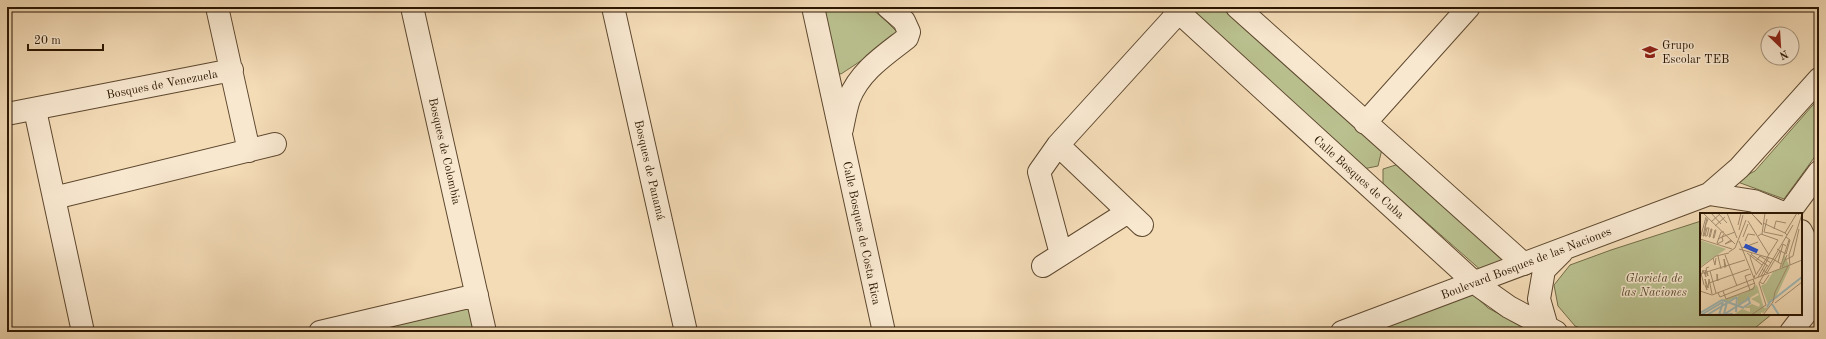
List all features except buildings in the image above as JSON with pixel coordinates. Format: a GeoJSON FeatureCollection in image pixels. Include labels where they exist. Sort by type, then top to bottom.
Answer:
{"type":"FeatureCollection","features":[{"type":"Feature","properties":{"kind":"street"},"geometry":{"type":"LineString","coordinates":[[217,7],[232,70]]}},
{"type":"Feature","properties":{"kind":"street","name":"Bosques de Colombia"},"geometry":{"type":"LineString","coordinates":[[412,7],[485,332]]}},
{"type":"Feature","properties":{"kind":"street","name":"Bosques de Panamá"},"geometry":{"type":"LineString","coordinates":[[613,7],[686,332]]}},
{"type":"Feature","properties":{"kind":"street","name":"Calle Bosques de Costa Rica"},"geometry":{"type":"LineString","coordinates":[[813,7],[884,332]]}},
{"type":"Feature","properties":{"kind":"street","name":"Calle Bosques de Costa Rica"},"geometry":{"type":"LineString","coordinates":[[840,134],[849,99],[860,80],[874,63],[908,38],[909,32],[904,21],[888,7]]}},
{"type":"Feature","properties":{"kind":"street"},"geometry":{"type":"LineString","coordinates":[[1238,7],[1365,124],[1524,264]]}},
{"type":"Feature","properties":{"kind":"street"},"geometry":{"type":"LineString","coordinates":[[1365,124],[1469,7]]}},
{"type":"Feature","properties":{"kind":"street"},"geometry":{"type":"LineString","coordinates":[[1061,254],[1039,172],[1058,145],[1176,10]]}},
{"type":"Feature","properties":{"kind":"street","name":"Calle Bosques de Cuba"},"geometry":{"type":"LineString","coordinates":[[1176,10],[1475,283],[1509,307],[1551,329]]}},
{"type":"Feature","properties":{"kind":"street","name":"Bosques de Venezuela"},"geometry":{"type":"LineString","coordinates":[[7,114],[35,110],[232,70],[249,151]]}},
{"type":"Feature","properties":{"kind":"street","name":"Boulevard Bosques de las Naciones"},"geometry":{"type":"LineString","coordinates":[[1342,332],[1709,194],[1739,168],[1819,79]]}},
{"type":"Feature","properties":{"kind":"street"},"geometry":{"type":"LineString","coordinates":[[35,110],[83,332]]}},
{"type":"Feature","properties":{"kind":"street"},"geometry":{"type":"LineString","coordinates":[[54,198],[275,144]]}},
{"type":"Feature","properties":{"kind":"street"},"geometry":{"type":"LineString","coordinates":[[1043,266],[1061,254],[1135,218],[1058,145]]}},
{"type":"Feature","properties":{"kind":"street","name":"Boulevard Bosques de las Naciones"},"geometry":{"type":"LineString","coordinates":[[1788,213],[1819,172]]}},
{"type":"Feature","properties":{"kind":"street","name":"Boulevard Bosques de las Naciones"},"geometry":{"type":"LineString","coordinates":[[1709,194],[1754,201],[1784,213]]}},
{"type":"Feature","properties":{"kind":"street"},"geometry":{"type":"LineString","coordinates":[[1791,332],[1814,314],[1811,260],[1807,241],[1802,233]]}},
{"type":"Feature","properties":{"kind":"street"},"geometry":{"type":"LineString","coordinates":[[1551,329],[1539,299],[1544,270],[1566,248]]}},
{"type":"Feature","properties":{"kind":"street"},"geometry":{"type":"LineString","coordinates":[[320,332],[477,295]]}},
{"type":"Feature","properties":{"kind":"green space"},"geometry":{"type":"Polygon","coordinates":[[[819,7],[870,7],[900,35],[841,74],[831,70],[819,7]]]}},
{"type":"Feature","properties":{"kind":"green space"},"geometry":{"type":"Polygon","coordinates":[[[1184,7],[1223,7],[1382,149],[1378,166],[1363,169],[1184,7]]]}},
{"type":"Feature","properties":{"kind":"green space"},"geometry":{"type":"Polygon","coordinates":[[[1819,98],[1819,151],[1784,199],[1735,181],[1755,171],[1819,98]]]}},
{"type":"Feature","properties":{"kind":"green space"},"geometry":{"type":"Polygon","coordinates":[[[1399,164],[1503,261],[1483,272],[1383,184],[1383,169],[1399,164]]]}},
{"type":"Feature","properties":{"kind":"green space","name":"Glorieta de las Naciones"},"geometry":{"type":"Polygon","coordinates":[[[1700,221],[1700,315],[1771,315],[1750,332],[1589,332],[1575,326],[1558,306],[1554,285],[1570,265],[1700,221]]]}},
{"type":"Feature","properties":{"kind":"green space"},"geometry":{"type":"Polygon","coordinates":[[[1473,294],[1488,308],[1533,332],[1363,332],[1473,294]]]}},
{"type":"Feature","properties":{"kind":"green space"},"geometry":{"type":"Polygon","coordinates":[[[468,304],[475,332],[362,332],[468,304]]]}},
{"type":"Feature","properties":{"kind":"place","name":"Grupo Escolar TEB"},"geometry":{"type":"Point","coordinates":[1650,52]}}]}
